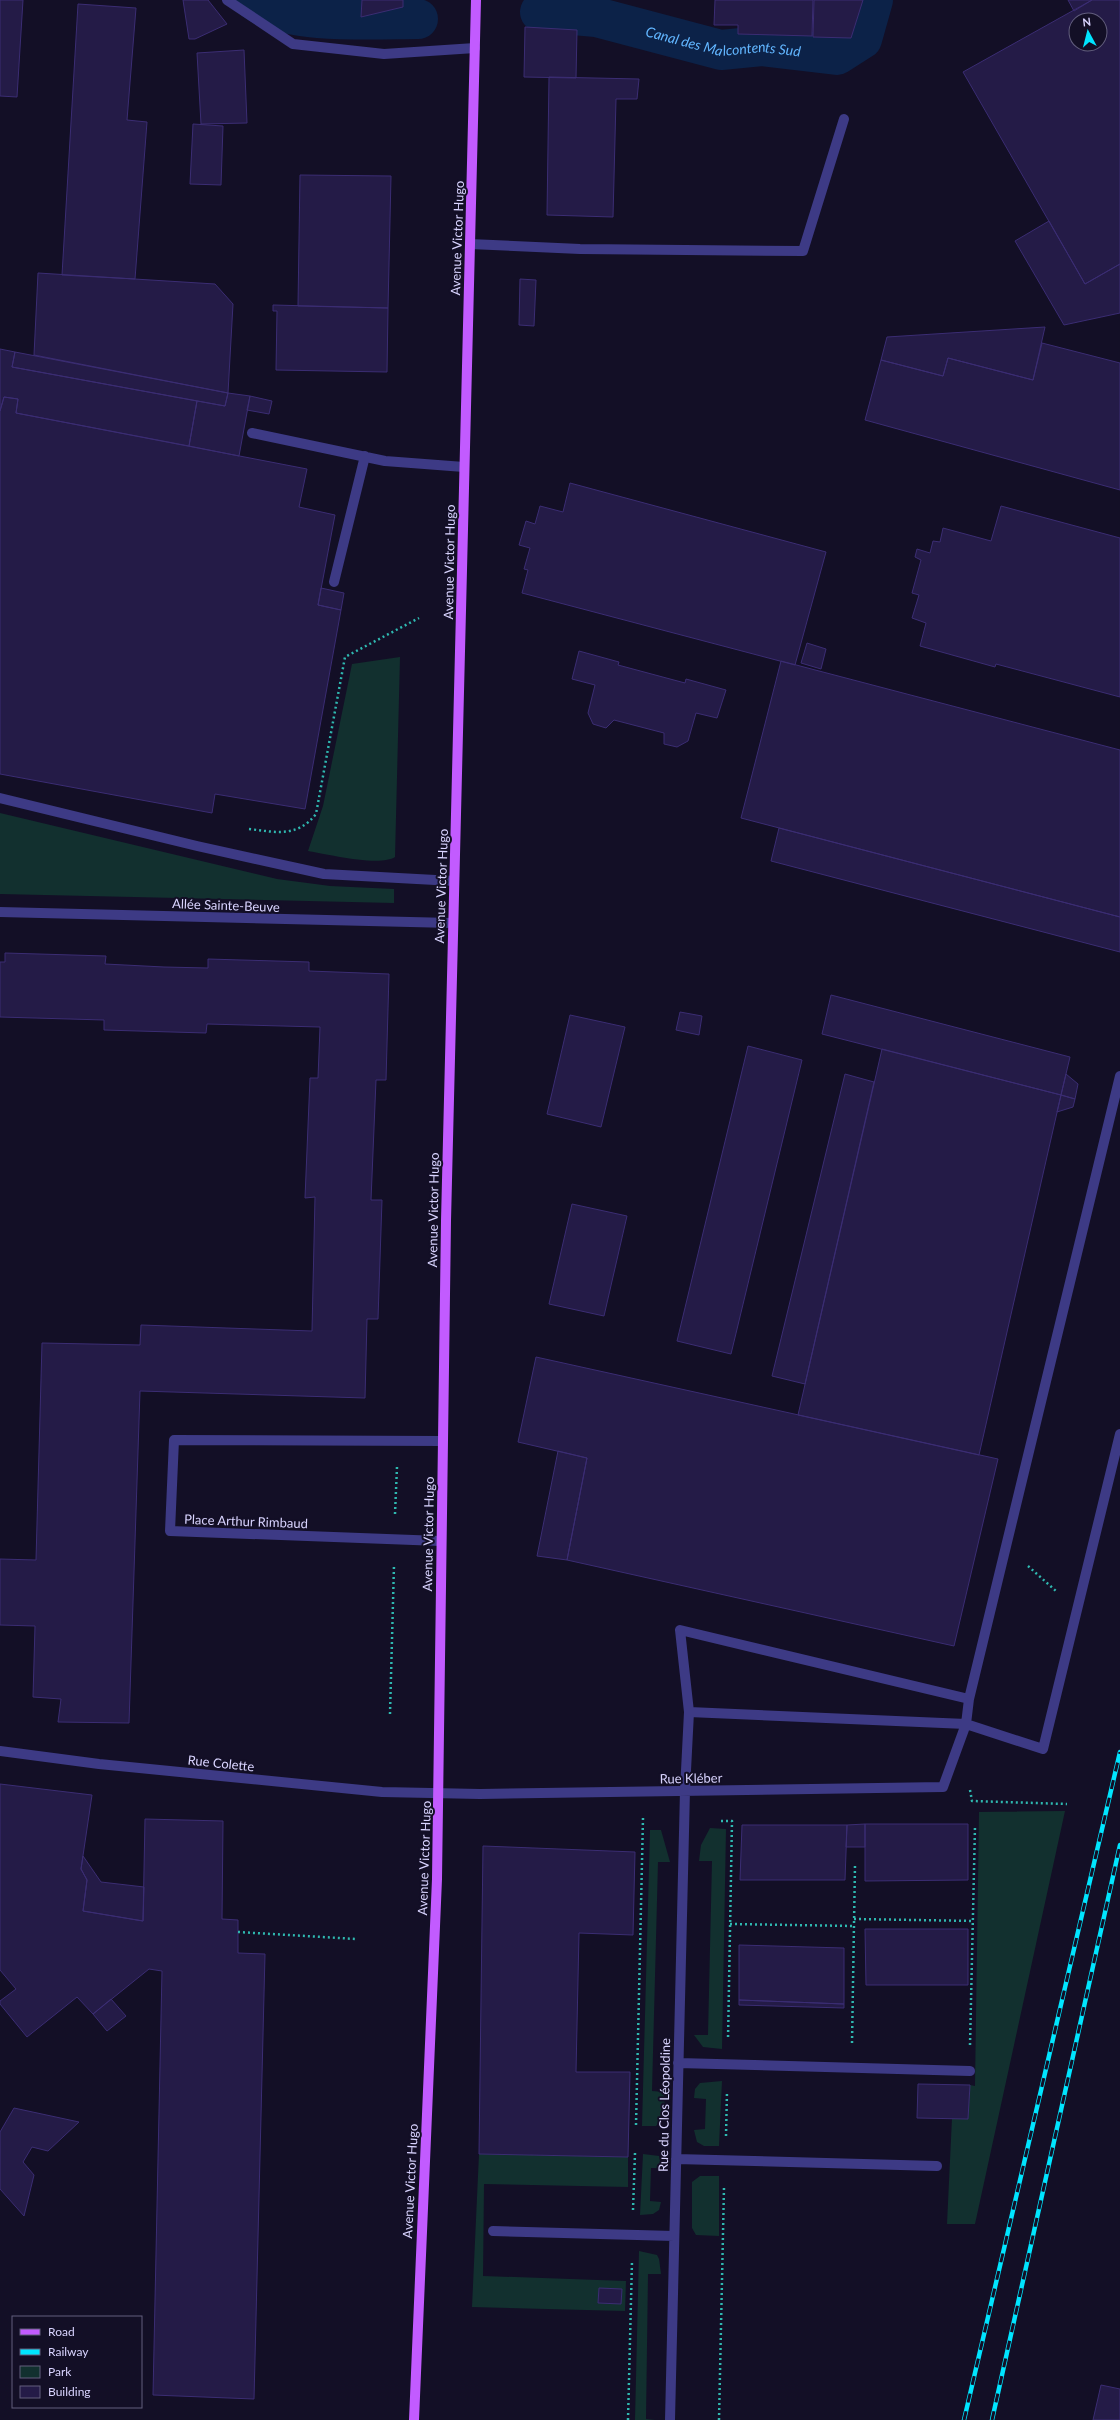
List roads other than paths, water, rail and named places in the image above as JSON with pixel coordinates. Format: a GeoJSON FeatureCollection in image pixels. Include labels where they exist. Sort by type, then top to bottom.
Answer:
{"type":"FeatureCollection","features":[{"type":"Feature","properties":{"kind":"main road","name":"Avenue Victor Hugo"},"geometry":{"type":"LineString","coordinates":[[414,2420],[440,1794],[440,1541],[452,923],[459,748],[464,467],[476,0]]}},
{"type":"Feature","properties":{"kind":"street"},"geometry":{"type":"LineString","coordinates":[[227,0],[293,44],[384,54],[475,48]]}},
{"type":"Feature","properties":{"kind":"street"},"geometry":{"type":"LineString","coordinates":[[470,244],[580,249],[803,251],[844,119]]}},
{"type":"Feature","properties":{"kind":"street"},"geometry":{"type":"LineString","coordinates":[[252,433],[385,461],[464,467]]}},
{"type":"Feature","properties":{"kind":"street"},"geometry":{"type":"LineString","coordinates":[[334,582],[365,456]]}},
{"type":"Feature","properties":{"kind":"street"},"geometry":{"type":"LineString","coordinates":[[0,798],[197,846],[324,874],[454,881]]}},
{"type":"Feature","properties":{"kind":"street","name":"Allée Sainte-Beuve"},"geometry":{"type":"LineString","coordinates":[[0,912],[452,923]]}},
{"type":"Feature","properties":{"kind":"street"},"geometry":{"type":"LineString","coordinates":[[966,1724],[969,1699],[1120,1076]]}},
{"type":"Feature","properties":{"kind":"street"},"geometry":{"type":"LineString","coordinates":[[689,1712],[966,1724],[1043,1749],[1120,1434]]}},
{"type":"Feature","properties":{"kind":"street","name":"Place Arthur Rimbaud"},"geometry":{"type":"LineString","coordinates":[[440,1541],[170,1531],[174,1440],[442,1441]]}},
{"type":"Feature","properties":{"kind":"street","name":"Rue du Clos Léopoldine"},"geometry":{"type":"LineString","coordinates":[[670,2420],[685,1790],[689,1712],[680,1630],[969,1699]]}},
{"type":"Feature","properties":{"kind":"street","name":"Rue Kléber"},"geometry":{"type":"LineString","coordinates":[[440,1794],[943,1787],[966,1724]]}},
{"type":"Feature","properties":{"kind":"street","name":"Rue Colette"},"geometry":{"type":"LineString","coordinates":[[0,1751],[99,1764],[382,1792],[440,1794]]}},
{"type":"Feature","properties":{"kind":"street"},"geometry":{"type":"LineString","coordinates":[[678,2063],[970,2071]]}},
{"type":"Feature","properties":{"kind":"street"},"geometry":{"type":"LineString","coordinates":[[676,2158],[937,2166]]}},
{"type":"Feature","properties":{"kind":"street"},"geometry":{"type":"LineString","coordinates":[[493,2231],[674,2236]]}},
{"type":"Feature","properties":{"kind":"waterway","name":"Canal des Malcontents Sud"},"geometry":{"type":"LineString","coordinates":[[254,0],[268,8],[287,14],[309,17],[356,20],[418,19]]}},
{"type":"Feature","properties":{"kind":"waterway","name":"Canal des Malcontents Sud"},"geometry":{"type":"LineString","coordinates":[[540,12],[596,17],[721,50],[762,46],[837,55],[862,39],[873,0]]}},
{"type":"Feature","properties":{"kind":"railway"},"geometry":{"type":"LineString","coordinates":[[964,2420],[1120,1752]]}},
{"type":"Feature","properties":{"kind":"railway"},"geometry":{"type":"LineString","coordinates":[[992,2420],[1120,1845]]}}]}
